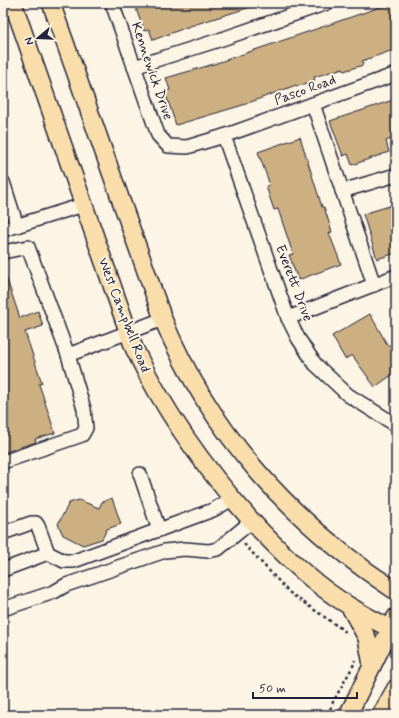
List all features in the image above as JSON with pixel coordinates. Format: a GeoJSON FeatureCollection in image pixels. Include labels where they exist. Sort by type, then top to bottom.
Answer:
{"type":"FeatureCollection","features":[{"type":"Feature","properties":{"kind":"main road","name":"West Campbell Road"},"geometry":{"type":"LineString","coordinates":[[13,3],[128,331],[144,369],[167,409],[187,441],[232,499],[285,556],[350,606],[394,625]]}},
{"type":"Feature","properties":{"kind":"main road"},"geometry":{"type":"LineString","coordinates":[[51,3],[163,319],[173,342],[206,403],[238,449],[266,483],[288,506],[316,531],[396,591]]}},
{"type":"Feature","properties":{"kind":"main road"},"geometry":{"type":"LineString","coordinates":[[350,606],[366,638],[372,665]]}},
{"type":"Feature","properties":{"kind":"main road"},"geometry":{"type":"LineString","coordinates":[[348,715],[372,665],[394,625]]}},
{"type":"Feature","properties":{"kind":"main road"},"geometry":{"type":"LineString","coordinates":[[381,715],[396,688]]}},
{"type":"Feature","properties":{"kind":"street","name":"Kennewick Drive"},"geometry":{"type":"LineString","coordinates":[[112,3],[158,135],[168,146]]}},
{"type":"Feature","properties":{"kind":"street"},"geometry":{"type":"LineString","coordinates":[[134,67],[327,3]]}},
{"type":"Feature","properties":{"kind":"street","name":"Pasco Road"},"geometry":{"type":"LineString","coordinates":[[168,146],[187,147],[224,136],[396,74]]}},
{"type":"Feature","properties":{"kind":"street"},"geometry":{"type":"LineString","coordinates":[[313,104],[374,285]]}},
{"type":"Feature","properties":{"kind":"street","name":"Everett Drive"},"geometry":{"type":"LineString","coordinates":[[224,136],[288,318],[298,338],[315,364],[348,396],[396,425]]}},
{"type":"Feature","properties":{"kind":"street"},"geometry":{"type":"LineString","coordinates":[[342,190],[396,174]]}},
{"type":"Feature","properties":{"kind":"street"},"geometry":{"type":"LineString","coordinates":[[3,182],[17,226]]}},
{"type":"Feature","properties":{"kind":"street"},"geometry":{"type":"LineString","coordinates":[[3,230],[83,205]]}},
{"type":"Feature","properties":{"kind":"street"},"geometry":{"type":"LineString","coordinates":[[3,252],[28,247],[68,355],[84,409],[86,428],[82,435],[3,462]]}},
{"type":"Feature","properties":{"kind":"street"},"geometry":{"type":"LineString","coordinates":[[288,318],[396,276]]}},
{"type":"Feature","properties":{"kind":"street"},"geometry":{"type":"LineString","coordinates":[[68,355],[163,319]]}},
{"type":"Feature","properties":{"kind":"street"},"geometry":{"type":"LineString","coordinates":[[140,474],[159,530]]}},
{"type":"Feature","properties":{"kind":"street"},"geometry":{"type":"LineString","coordinates":[[3,533],[31,523],[36,523],[48,553],[64,561],[74,561],[213,510],[232,499]]}},
{"type":"Feature","properties":{"kind":"street"},"geometry":{"type":"LineString","coordinates":[[3,609],[54,592],[66,585],[165,551],[185,549],[208,551],[218,549],[252,521]]}},
{"type":"Feature","properties":{"kind":"street"},"geometry":{"type":"LineString","coordinates":[[3,570],[48,553]]}},
{"type":"Feature","properties":{"kind":"path"},"geometry":{"type":"LineString","coordinates":[[247,548],[290,593],[348,633],[350,637]]}},
{"type":"Feature","properties":{"kind":"path"},"geometry":{"type":"LineString","coordinates":[[328,715],[333,702],[356,658]]}},
{"type":"Feature","properties":{"kind":"building"},"geometry":{"type":"Polygon","coordinates":[[[134,3],[254,3],[254,6],[190,26],[153,40],[149,29],[144,31],[134,3]]]}},
{"type":"Feature","properties":{"kind":"building"},"geometry":{"type":"Polygon","coordinates":[[[392,3],[396,3],[396,49],[362,61],[363,65],[344,71],[343,68],[314,77],[315,80],[296,87],[296,85],[243,105],[176,125],[165,92],[170,90],[166,78],[214,64],[392,3]]]}},
{"type":"Feature","properties":{"kind":"building"},"geometry":{"type":"Polygon","coordinates":[[[396,99],[396,137],[386,141],[389,152],[352,165],[348,154],[343,156],[330,121],[396,99]]]}},
{"type":"Feature","properties":{"kind":"building"},"geometry":{"type":"Polygon","coordinates":[[[300,137],[322,207],[324,207],[332,232],[329,233],[341,264],[298,280],[289,255],[293,254],[278,209],[274,210],[266,186],[270,185],[258,152],[300,137]]]}},
{"type":"Feature","properties":{"kind":"building"},"geometry":{"type":"Polygon","coordinates":[[[396,204],[396,253],[377,259],[363,214],[396,204]]]}},
{"type":"Feature","properties":{"kind":"building"},"geometry":{"type":"Polygon","coordinates":[[[3,274],[5,274],[20,318],[38,311],[43,326],[25,332],[42,383],[39,384],[55,433],[35,439],[36,442],[3,453],[3,274]]]}},
{"type":"Feature","properties":{"kind":"building"},"geometry":{"type":"Polygon","coordinates":[[[370,314],[388,346],[396,340],[396,372],[375,387],[352,355],[345,359],[332,336],[370,314]]]}},
{"type":"Feature","properties":{"kind":"building"},"geometry":{"type":"Polygon","coordinates":[[[112,498],[121,524],[107,529],[102,539],[83,545],[63,535],[58,524],[69,503],[79,500],[99,508],[102,502],[112,498]]]}}]}
